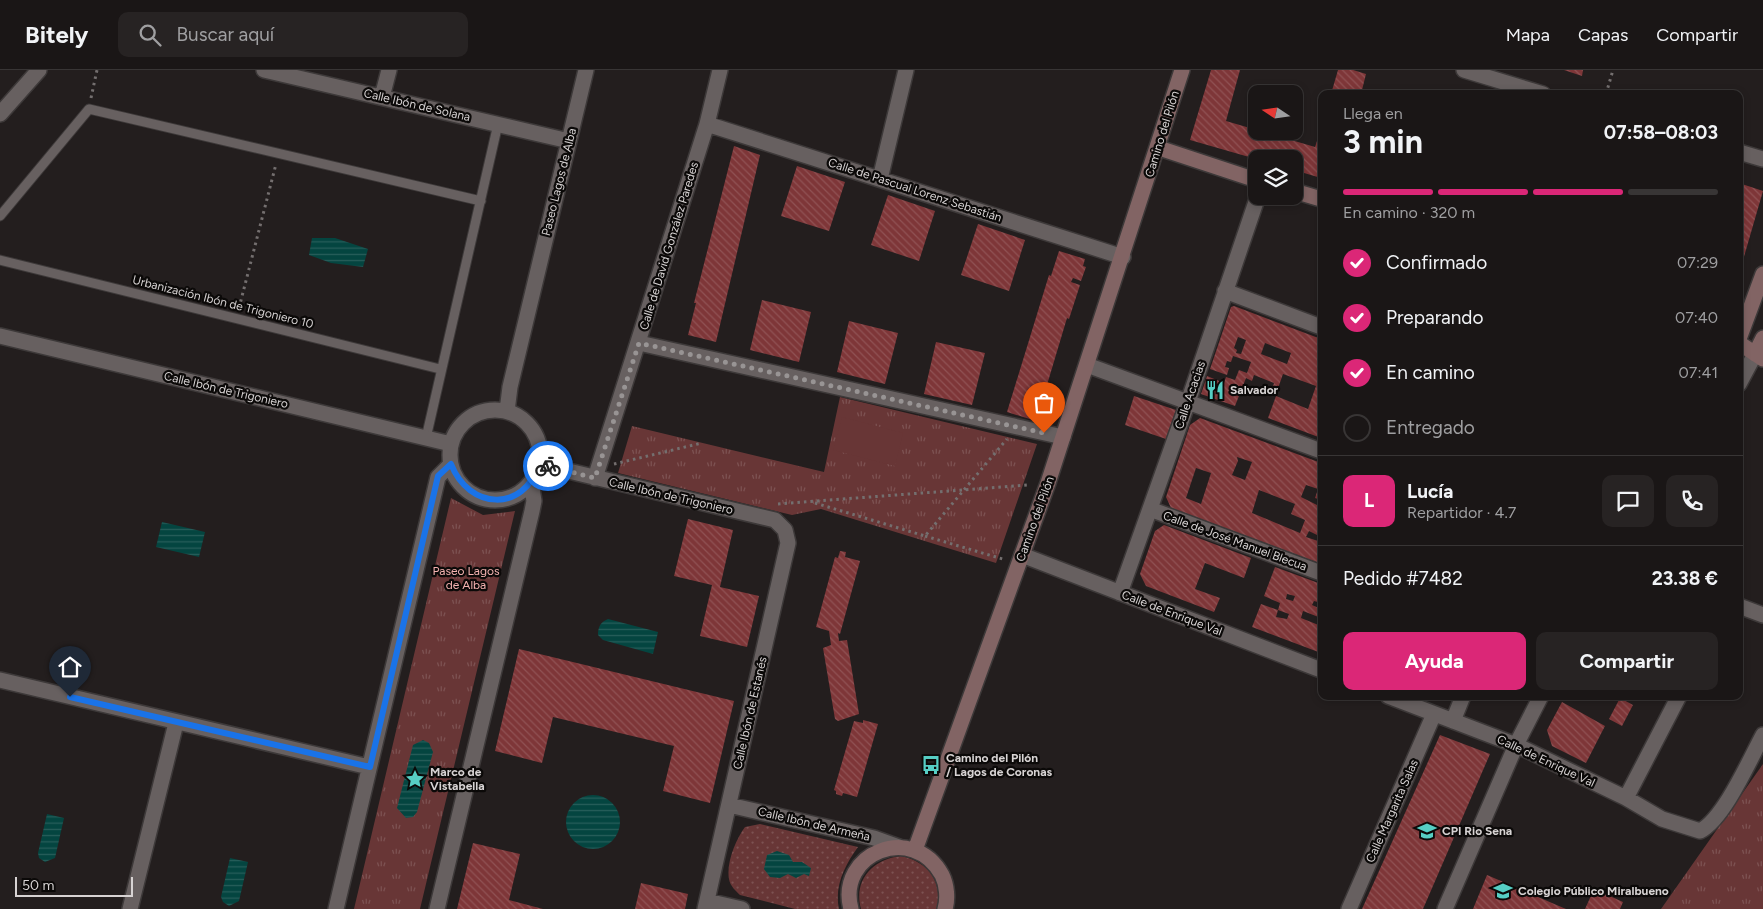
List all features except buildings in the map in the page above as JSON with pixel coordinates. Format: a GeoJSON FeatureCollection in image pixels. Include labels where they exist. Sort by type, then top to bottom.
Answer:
{"type":"FeatureCollection","features":[{"type":"Feature","properties":{"kind":"street"},"geometry":{"type":"LineString","coordinates":[[0,114],[39,70]]}},
{"type":"Feature","properties":{"kind":"street","name":"Calle Ibón de Solana"},"geometry":{"type":"LineString","coordinates":[[264,70],[569,141]]}},
{"type":"Feature","properties":{"kind":"street"},"geometry":{"type":"LineString","coordinates":[[382,98],[389,70]]}},
{"type":"Feature","properties":{"kind":"street","name":"Paseo Lagos de Alba"},"geometry":{"type":"LineString","coordinates":[[507,411],[510,387],[586,70]]}},
{"type":"Feature","properties":{"kind":"street","name":"Calle de David González Paredes"},"geometry":{"type":"LineString","coordinates":[[595,478],[707,124],[720,70]]}},
{"type":"Feature","properties":{"kind":"street"},"geometry":{"type":"LineString","coordinates":[[880,179],[906,70]]}},
{"type":"Feature","properties":{"kind":"street","name":"Camino del Pilón"},"geometry":{"type":"LineString","coordinates":[[915,850],[1063,437],[1159,148],[1182,70]]}},
{"type":"Feature","properties":{"kind":"street"},"geometry":{"type":"LineString","coordinates":[[1464,70],[1530,90]]}},
{"type":"Feature","properties":{"kind":"street","name":"Calle de Pascual Lorenz Sebastián"},"geometry":{"type":"LineString","coordinates":[[707,124],[1123,257]]}},
{"type":"Feature","properties":{"kind":"street"},"geometry":{"type":"LineString","coordinates":[[1159,148],[1248,177]]}},
{"type":"Feature","properties":{"kind":"street"},"geometry":{"type":"LineString","coordinates":[[1743,153],[1763,159]]}},
{"type":"Feature","properties":{"kind":"street"},"geometry":{"type":"LineString","coordinates":[[1303,193],[1318,197]]}},
{"type":"Feature","properties":{"kind":"street","name":"Calle Acacias"},"geometry":{"type":"LineString","coordinates":[[1120,593],[1188,402],[1255,205]]}},
{"type":"Feature","properties":{"kind":"street"},"geometry":{"type":"LineString","coordinates":[[1743,328],[1763,274]]}},
{"type":"Feature","properties":{"kind":"street"},"geometry":{"type":"LineString","coordinates":[[1225,291],[1318,326]]}},
{"type":"Feature","properties":{"kind":"street","name":"Calle Ibón de Trigoniero"},"geometry":{"type":"LineString","coordinates":[[0,336],[451,444]]}},
{"type":"Feature","properties":{"kind":"street"},"geometry":{"type":"LineString","coordinates":[[1743,379],[1759,357],[1763,338]]}},
{"type":"Feature","properties":{"kind":"street"},"geometry":{"type":"LineString","coordinates":[[639,343],[1063,437]]}},
{"type":"Feature","properties":{"kind":"street"},"geometry":{"type":"LineString","coordinates":[[1743,346],[1759,357]]}},
{"type":"Feature","properties":{"kind":"street"},"geometry":{"type":"LineString","coordinates":[[1087,365],[1318,450]]}},
{"type":"Feature","properties":{"kind":"street"},"geometry":{"type":"LineString","coordinates":[[483,411],[507,411],[519,416],[530,425],[538,444],[539,464],[531,482],[521,492],[507,498],[486,498],[466,489],[456,478],[451,464],[451,444],[462,423],[472,416],[483,411]]}},
{"type":"Feature","properties":{"kind":"street"},"geometry":{"type":"LineString","coordinates":[[336,909],[438,476],[451,464]]}},
{"type":"Feature","properties":{"kind":"street","name":"Calle Ibón de Trigoniero"},"geometry":{"type":"LineString","coordinates":[[539,464],[595,478],[776,512]]}},
{"type":"Feature","properties":{"kind":"street"},"geometry":{"type":"LineString","coordinates":[[437,909],[532,511],[534,501],[531,482]]}},
{"type":"Feature","properties":{"kind":"street","name":"Calle de José Manuel Blecua"},"geometry":{"type":"LineString","coordinates":[[1150,510],[1318,572]]}},
{"type":"Feature","properties":{"kind":"street","name":"Calle Ibón de Estanés"},"geometry":{"type":"LineString","coordinates":[[706,905],[788,543],[776,512]]}},
{"type":"Feature","properties":{"kind":"street","name":"Calle de Enrique Val"},"geometry":{"type":"LineString","coordinates":[[1020,560],[1120,593],[1318,669]]}},
{"type":"Feature","properties":{"kind":"street"},"geometry":{"type":"LineString","coordinates":[[1743,608],[1763,615]]}},
{"type":"Feature","properties":{"kind":"street"},"geometry":{"type":"LineString","coordinates":[[0,680],[176,723],[370,767]]}},
{"type":"Feature","properties":{"kind":"street","name":"Calle de Enrique Val"},"geometry":{"type":"LineString","coordinates":[[1398,700],[1516,745],[1626,798],[1662,819],[1700,831],[1708,826],[1720,812],[1763,735]]}},
{"type":"Feature","properties":{"kind":"street"},"geometry":{"type":"LineString","coordinates":[[1453,721],[1461,700]]}},
{"type":"Feature","properties":{"kind":"street"},"geometry":{"type":"LineString","coordinates":[[1445,909],[1516,745],[1539,700]]}},
{"type":"Feature","properties":{"kind":"street"},"geometry":{"type":"LineString","coordinates":[[1626,798],[1677,700]]}},
{"type":"Feature","properties":{"kind":"street","name":"Calle Margarita Salas"},"geometry":{"type":"LineString","coordinates":[[1349,909],[1434,714]]}},
{"type":"Feature","properties":{"kind":"street"},"geometry":{"type":"LineString","coordinates":[[130,909],[176,723]]}},
{"type":"Feature","properties":{"kind":"street","name":"Calle Ibón de Armeña"},"geometry":{"type":"LineString","coordinates":[[729,805],[874,838],[899,847]]}},
{"type":"Feature","properties":{"kind":"street"},"geometry":{"type":"LineString","coordinates":[[851,909],[849,892],[853,878],[860,865],[871,855],[884,849],[899,847],[915,850],[927,856],[937,866],[944,878],[950,908]]}},
{"type":"Feature","properties":{"kind":"street"},"geometry":{"type":"LineString","coordinates":[[706,905],[742,909]]}},
{"type":"Feature","properties":{"kind":"lane"},"geometry":{"type":"LineString","coordinates":[[0,216],[89,109],[481,201]]}},
{"type":"Feature","properties":{"kind":"lane"},"geometry":{"type":"LineString","coordinates":[[426,438],[440,369],[498,124]]}},
{"type":"Feature","properties":{"kind":"lane","name":"Urbanización Ibón de Trigoniero 10"},"geometry":{"type":"LineString","coordinates":[[0,260],[440,369]]}},
{"type":"Feature","properties":{"kind":"path"},"geometry":{"type":"LineString","coordinates":[[89,109],[97,70]]}},
{"type":"Feature","properties":{"kind":"path"},"geometry":{"type":"LineString","coordinates":[[1607,90],[1613,70]]}},
{"type":"Feature","properties":{"kind":"path"},"geometry":{"type":"LineString","coordinates":[[237,319],[279,154]]}},
{"type":"Feature","properties":{"kind":"path"},"geometry":{"type":"LineString","coordinates":[[925,536],[1017,428]]}},
{"type":"Feature","properties":{"kind":"path"},"geometry":{"type":"LineString","coordinates":[[618,468],[608,466],[702,443]]}},
{"type":"Feature","properties":{"kind":"path"},"geometry":{"type":"LineString","coordinates":[[776,512],[812,502],[1027,485]]}},
{"type":"Feature","properties":{"kind":"path"},"geometry":{"type":"LineString","coordinates":[[812,502],[925,536],[1020,560]]}},
{"type":"Feature","properties":{"kind":"green space"},"geometry":{"type":"Polygon","coordinates":[[[840,397],[1037,444],[996,563],[821,509],[792,515],[618,473],[632,426],[824,472],[840,397]]]}},
{"type":"Feature","properties":{"kind":"green space"},"geometry":{"type":"Polygon","coordinates":[[[842,417],[903,433],[895,466],[833,450],[842,417]]]}},
{"type":"Feature","properties":{"kind":"green space","name":"Paseo Lagos de Alba"},"geometry":{"type":"Polygon","coordinates":[[[451,498],[483,515],[515,511],[420,909],[354,909],[451,498]]]}},
{"type":"Feature","properties":{"kind":"green space"},"geometry":{"type":"Polygon","coordinates":[[[1763,764],[1763,909],[1661,909],[1763,764]]]}},
{"type":"Feature","properties":{"kind":"green space"},"geometry":{"type":"Polygon","coordinates":[[[760,824],[858,847],[849,861],[839,884],[839,909],[795,909],[740,895],[735,890],[730,882],[728,873],[732,852],[745,827],[760,824]]]}},
{"type":"Feature","properties":{"kind":"green space"},"geometry":{"type":"Polygon","coordinates":[[[901,856],[919,863],[931,874],[938,890],[937,909],[861,909],[860,889],[868,873],[882,861],[901,856]]]}},
{"type":"Feature","properties":{"kind":"water"},"geometry":{"type":"Polygon","coordinates":[[[312,238],[335,238],[368,249],[363,267],[331,263],[309,255],[312,238]]]}},
{"type":"Feature","properties":{"kind":"water"},"geometry":{"type":"Polygon","coordinates":[[[162,522],[205,532],[199,557],[156,547],[162,522]]]}},
{"type":"Feature","properties":{"kind":"water"},"geometry":{"type":"Polygon","coordinates":[[[608,619],[658,632],[653,654],[603,640],[598,635],[599,627],[608,619]]]}},
{"type":"Feature","properties":{"kind":"water"},"geometry":{"type":"Polygon","coordinates":[[[423,740],[429,743],[433,752],[417,812],[413,817],[406,818],[397,808],[413,745],[423,740]]]}},
{"type":"Feature","properties":{"kind":"water"},"geometry":{"type":"Polygon","coordinates":[[[588,795],[598,795],[608,799],[616,807],[620,822],[616,837],[608,845],[598,849],[588,849],[578,845],[570,837],[566,827],[566,817],[570,807],[578,799],[588,795]]]}},
{"type":"Feature","properties":{"kind":"water"},"geometry":{"type":"Polygon","coordinates":[[[47,814],[64,818],[55,858],[45,862],[39,858],[38,853],[47,814]]]}},
{"type":"Feature","properties":{"kind":"water"},"geometry":{"type":"Polygon","coordinates":[[[777,851],[789,855],[793,862],[802,862],[811,868],[809,876],[804,874],[796,878],[788,874],[780,878],[770,877],[764,869],[767,855],[777,851]]]}},
{"type":"Feature","properties":{"kind":"water"},"geometry":{"type":"Polygon","coordinates":[[[230,858],[248,862],[239,901],[229,906],[223,902],[221,897],[230,858]]]}},
{"type":"Feature","properties":{"kind":"way so far"},"geometry":{"type":"LineString","coordinates":[[548,466],[595,478],[639,343],[1044,433]]}},
{"type":"Feature","properties":{"kind":"place","name":"Salvador"},"geometry":{"type":"Point","coordinates":[1215,390]}},
{"type":"Feature","properties":{"kind":"place","name":"Camino del Pilón / Lagos de Coronas"},"geometry":{"type":"Point","coordinates":[931,765]}},
{"type":"Feature","properties":{"kind":"place","name":"Marco de Vistabella"},"geometry":{"type":"Point","coordinates":[415,779]}},
{"type":"Feature","properties":{"kind":"place","name":"CPI Rio Sena"},"geometry":{"type":"Point","coordinates":[1427,831]}},
{"type":"Feature","properties":{"kind":"place","name":"Colegio Público Miralbueno"},"geometry":{"type":"Point","coordinates":[1503,891]}},
{"type":"Feature","properties":{"kind":"route"},"geometry":{"type":"LineString","coordinates":[[70,697],[370,767],[438,476],[451,464],[456,478],[466,489],[478,497],[493,500],[507,498],[521,492],[531,482],[539,464],[548,466]]}}]}
